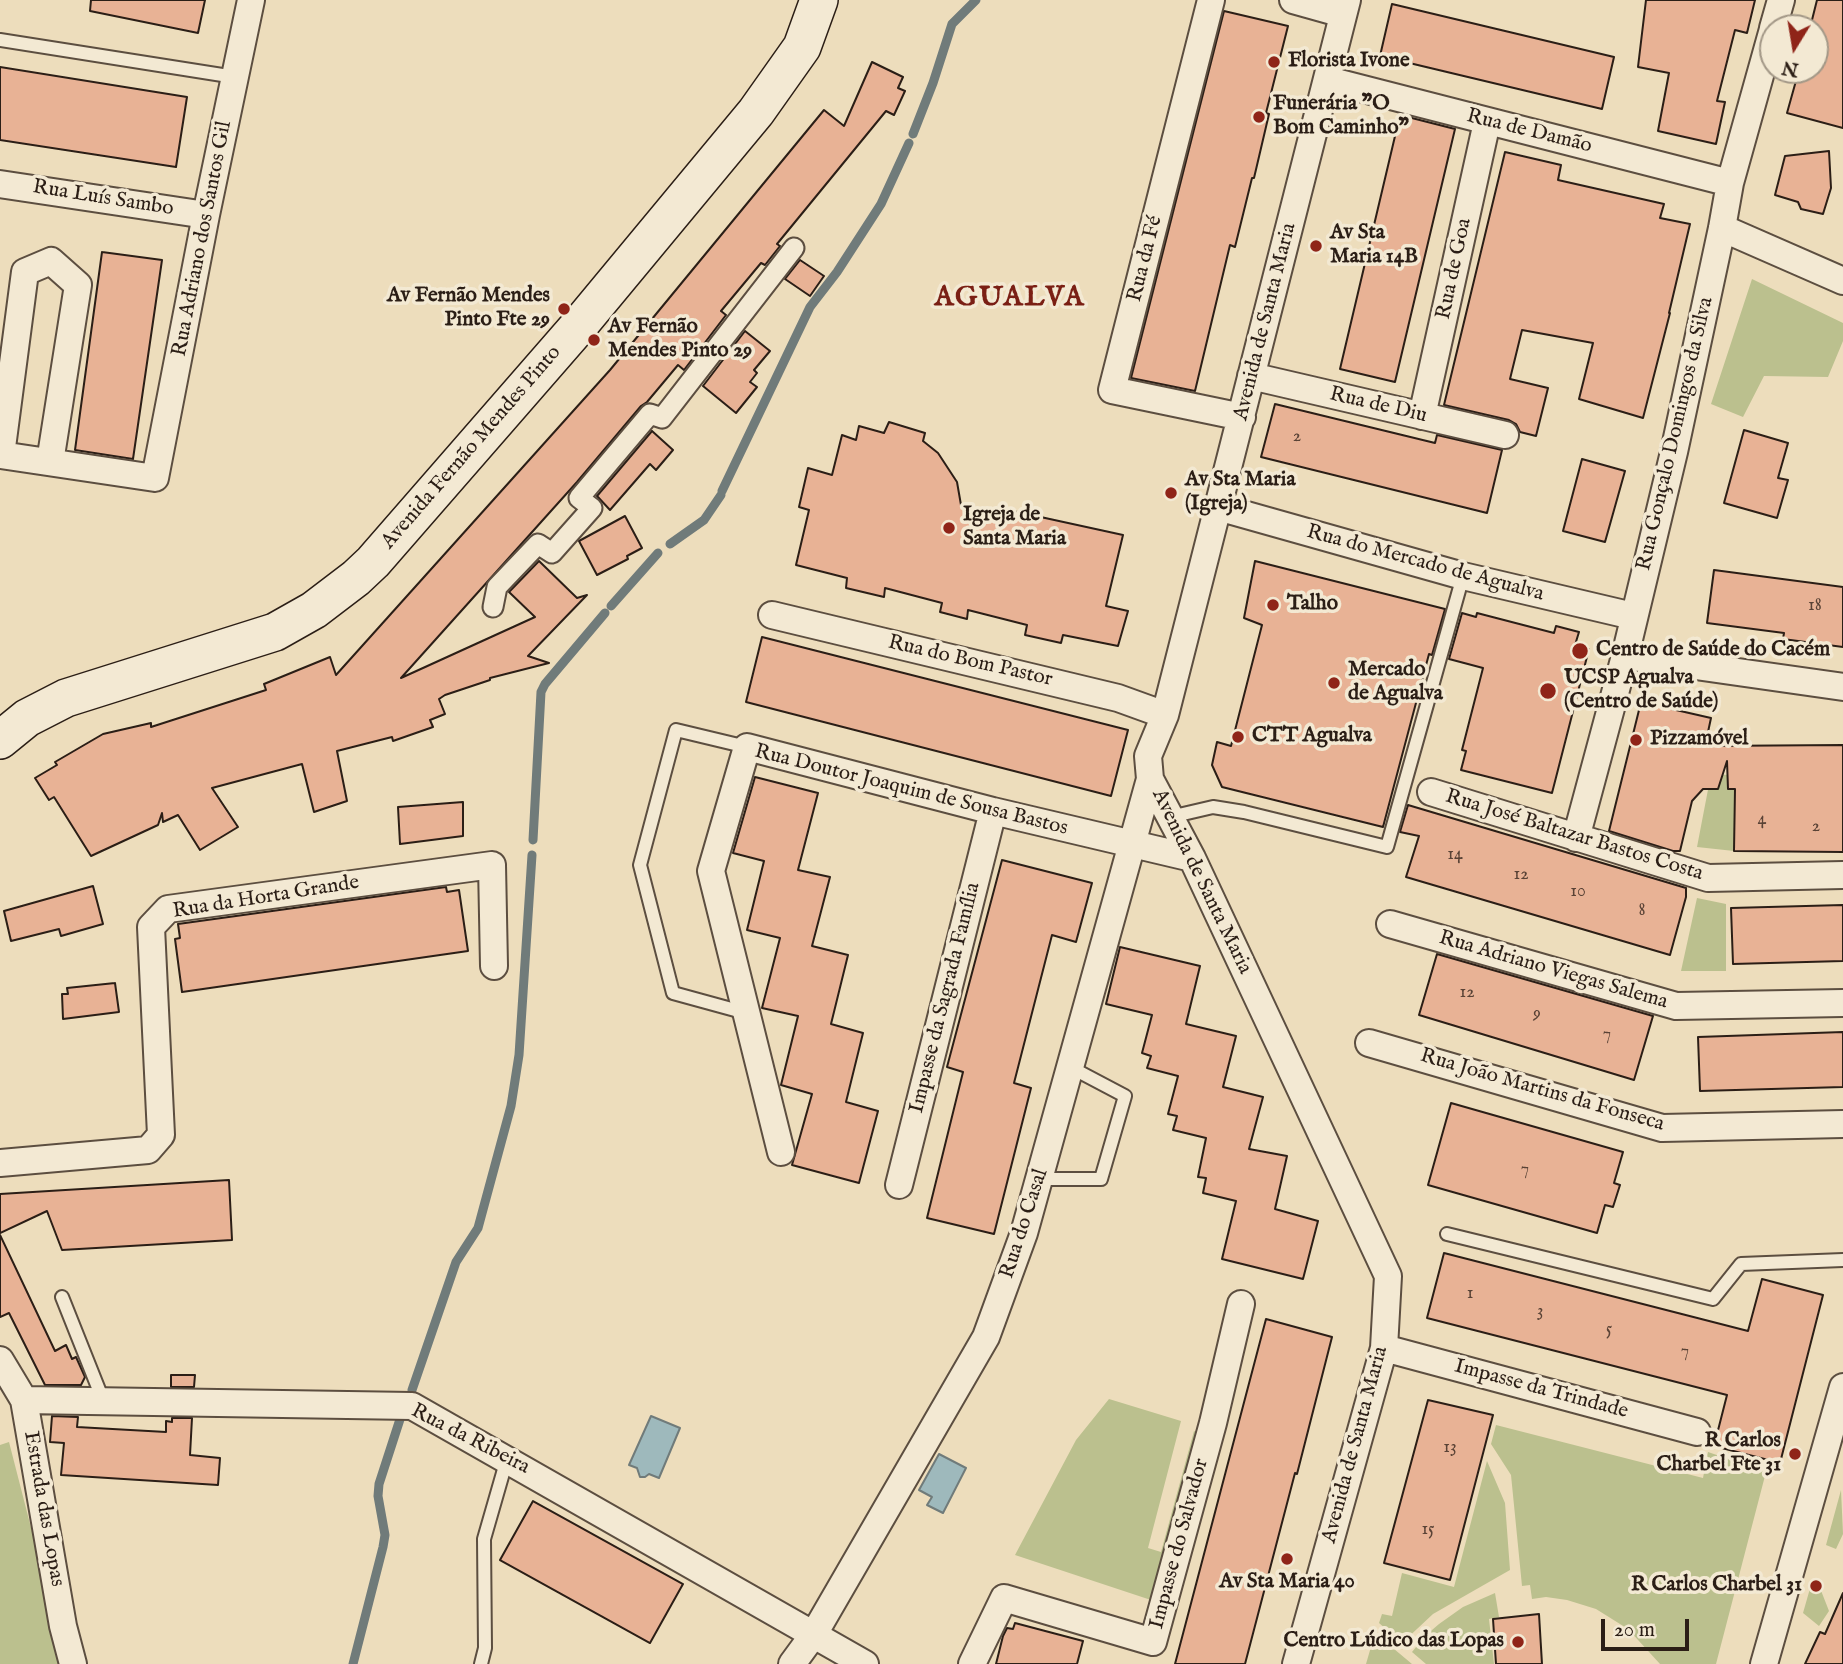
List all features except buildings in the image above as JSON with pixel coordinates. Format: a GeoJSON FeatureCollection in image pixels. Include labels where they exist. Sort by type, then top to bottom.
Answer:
{"type":"FeatureCollection","features":[{"type":"Feature","properties":{"kind":"main road","name":"Avenida Fernão Mendes Pinto"},"geometry":{"type":"LineString","coordinates":[[0,740],[27,718],[66,698],[275,632],[314,610],[356,578],[373,562],[576,329],[756,112],[803,47],[819,0]]}},
{"type":"Feature","properties":{"kind":"street","name":"Rua Adriano dos Santos Gil"},"geometry":{"type":"LineString","coordinates":[[50,462],[155,478],[251,0]]}},
{"type":"Feature","properties":{"kind":"street","name":"Rua da Fé"},"geometry":{"type":"LineString","coordinates":[[1211,0],[1112,390],[1242,417]]}},
{"type":"Feature","properties":{"kind":"street"},"geometry":{"type":"LineString","coordinates":[[1293,0],[1345,7]]}},
{"type":"Feature","properties":{"kind":"street","name":"Avenida de Santa Maria"},"geometry":{"type":"LineString","coordinates":[[1296,1664],[1384,1348],[1388,1276],[1192,858],[1150,779],[1148,756],[1166,715],[1345,7]]}},
{"type":"Feature","properties":{"kind":"street","name":"Rua Gonçalo Domingos da Silva"},"geometry":{"type":"LineString","coordinates":[[1576,838],[1625,656],[1674,452],[1730,183],[1759,79]]}},
{"type":"Feature","properties":{"kind":"street","name":"Rua de Damão"},"geometry":{"type":"LineString","coordinates":[[1328,80],[1730,183]]}},
{"type":"Feature","properties":{"kind":"street","name":"Rua de Goa"},"geometry":{"type":"LineString","coordinates":[[1422,416],[1487,122]]}},
{"type":"Feature","properties":{"kind":"street","name":"Rua Luís Sambo"},"geometry":{"type":"LineString","coordinates":[[0,184],[206,215]]}},
{"type":"Feature","properties":{"kind":"street"},"geometry":{"type":"LineString","coordinates":[[1722,228],[1842,278]]}},
{"type":"Feature","properties":{"kind":"street"},"geometry":{"type":"LineString","coordinates":[[492,607],[497,587],[538,544],[552,553],[592,508],[579,498],[650,414],[662,418],[794,248]]}},
{"type":"Feature","properties":{"kind":"street"},"geometry":{"type":"LineString","coordinates":[[51,261],[78,285],[50,462],[1,456],[25,272],[51,261]]}},
{"type":"Feature","properties":{"kind":"street","name":"Rua de Diu"},"geometry":{"type":"LineString","coordinates":[[1251,376],[1505,435]]}},
{"type":"Feature","properties":{"kind":"street","name":"Rua do Mercado de Agualva"},"geometry":{"type":"LineString","coordinates":[[1218,508],[1463,576],[1633,616]]}},
{"type":"Feature","properties":{"kind":"street","name":"Rua do Bom Pastor"},"geometry":{"type":"LineString","coordinates":[[772,615],[1118,698],[1166,715]]}},
{"type":"Feature","properties":{"kind":"street"},"geometry":{"type":"LineString","coordinates":[[1625,656],[1843,687]]}},
{"type":"Feature","properties":{"kind":"street","name":"Rua Doutor Joaquim de Sousa Bastos"},"geometry":{"type":"LineString","coordinates":[[781,1152],[711,871],[747,747],[993,811],[1192,858]]}},
{"type":"Feature","properties":{"kind":"street","name":"Rua do Casal"},"geometry":{"type":"LineString","coordinates":[[792,1664],[814,1634],[986,1337],[1024,1233],[1040,1180],[1150,779]]}},
{"type":"Feature","properties":{"kind":"street","name":"Rua José Baltazar Bastos Costa"},"geometry":{"type":"LineString","coordinates":[[1431,792],[1708,878],[1843,875]]}},
{"type":"Feature","properties":{"kind":"street","name":"Impasse da Sagrada Família"},"geometry":{"type":"LineString","coordinates":[[899,1185],[993,811]]}},
{"type":"Feature","properties":{"kind":"street","name":"Rua da Horta Grande"},"geometry":{"type":"LineString","coordinates":[[0,1163],[148,1150],[161,1135],[151,927],[168,909],[492,865],[494,966]]}},
{"type":"Feature","properties":{"kind":"street","name":"Rua Adriano Viegas Salema"},"geometry":{"type":"LineString","coordinates":[[1390,924],[1676,1006],[1843,1003]]}},
{"type":"Feature","properties":{"kind":"street","name":"Rua João Martins da Fonseca"},"geometry":{"type":"LineString","coordinates":[[1369,1043],[1662,1128],[1843,1124]]}},
{"type":"Feature","properties":{"kind":"street","name":"Impasse do Salvador"},"geometry":{"type":"LineString","coordinates":[[972,1664],[1004,1598],[1153,1642],[1213,1423],[1241,1304]]}},
{"type":"Feature","properties":{"kind":"street","name":"Impasse da Trindade"},"geometry":{"type":"LineString","coordinates":[[1384,1348],[1697,1432]]}},
{"type":"Feature","properties":{"kind":"street","name":"Estrada das Lopas"},"geometry":{"type":"LineString","coordinates":[[0,1360],[24,1400],[63,1626],[73,1664]]}},
{"type":"Feature","properties":{"kind":"street"},"geometry":{"type":"LineString","coordinates":[[1764,1664],[1841,1398]]}},
{"type":"Feature","properties":{"kind":"street","name":"Rua da Ribeira"},"geometry":{"type":"LineString","coordinates":[[24,1400],[103,1399],[412,1406],[508,1458],[865,1664]]}},
{"type":"Feature","properties":{"kind":"lane"},"geometry":{"type":"LineString","coordinates":[[0,40],[236,77]]}},
{"type":"Feature","properties":{"kind":"lane"},"geometry":{"type":"LineString","coordinates":[[1170,817],[1213,807],[1387,847],[1463,576]]}},
{"type":"Feature","properties":{"kind":"lane"},"geometry":{"type":"LineString","coordinates":[[746,1013],[673,993],[640,865],[676,730],[747,747]]}},
{"type":"Feature","properties":{"kind":"lane"},"geometry":{"type":"LineString","coordinates":[[1040,1180],[1101,1179],[1125,1096],[1070,1067]]}},
{"type":"Feature","properties":{"kind":"lane"},"geometry":{"type":"LineString","coordinates":[[1447,1234],[1713,1299],[1741,1264],[1843,1260]]}},
{"type":"Feature","properties":{"kind":"lane"},"geometry":{"type":"LineString","coordinates":[[62,1297],[103,1399]]}},
{"type":"Feature","properties":{"kind":"lane"},"geometry":{"type":"LineString","coordinates":[[481,1664],[485,1648],[484,1539],[508,1458]]}},
{"type":"Feature","properties":{"kind":"green space"},"geometry":{"type":"Polygon","coordinates":[[[1752,279],[1843,323],[1843,341],[1828,377],[1764,376],[1743,417],[1711,404],[1752,279]]]}},
{"type":"Feature","properties":{"kind":"green space"},"geometry":{"type":"Polygon","coordinates":[[[1711,774],[1729,775],[1735,790],[1734,851],[1697,847],[1711,774]]]}},
{"type":"Feature","properties":{"kind":"green space"},"geometry":{"type":"Polygon","coordinates":[[[1697,898],[1726,904],[1726,971],[1681,971],[1697,898]]]}},
{"type":"Feature","properties":{"kind":"green space"},"geometry":{"type":"Polygon","coordinates":[[[1109,1399],[1181,1421],[1148,1548],[1161,1552],[1194,1431],[1206,1436],[1157,1602],[1015,1555],[1076,1440],[1109,1399]]]}},
{"type":"Feature","properties":{"kind":"green space"},"geometry":{"type":"Polygon","coordinates":[[[1496,1425],[1703,1478],[1708,1452],[1766,1472],[1716,1664],[1660,1664],[1628,1629],[1596,1609],[1567,1600],[1546,1597],[1532,1599],[1530,1585],[1522,1586],[1511,1475],[1491,1444],[1496,1425]]]}},
{"type":"Feature","properties":{"kind":"green space"},"geometry":{"type":"Polygon","coordinates":[[[9,1442],[66,1664],[0,1664],[0,1445],[9,1442]]]}},
{"type":"Feature","properties":{"kind":"green space"},"geometry":{"type":"Polygon","coordinates":[[[1487,1461],[1505,1503],[1510,1570],[1433,1614],[1402,1643],[1379,1623],[1382,1614],[1392,1616],[1402,1573],[1454,1587],[1487,1461]]]}},
{"type":"Feature","properties":{"kind":"green space"},"geometry":{"type":"Polygon","coordinates":[[[1841,1490],[1843,1534],[1836,1549],[1826,1545],[1841,1490]]]}},
{"type":"Feature","properties":{"kind":"green space"},"geometry":{"type":"Polygon","coordinates":[[[1811,1585],[1820,1588],[1829,1611],[1819,1626],[1803,1613],[1811,1585]]]}},
{"type":"Feature","properties":{"kind":"green space"},"geometry":{"type":"Polygon","coordinates":[[[1495,1593],[1499,1617],[1489,1619],[1494,1664],[1426,1664],[1412,1652],[1439,1624],[1463,1607],[1495,1593]]]}},
{"type":"Feature","properties":{"kind":"green space"},"geometry":{"type":"Polygon","coordinates":[[[1375,1633],[1412,1664],[1366,1664],[1375,1633]]]}},
{"type":"Feature","properties":{"kind":"water"},"geometry":{"type":"Polygon","coordinates":[[[651,1416],[680,1428],[659,1478],[649,1474],[640,1477],[637,1468],[629,1465],[651,1416]]]}},
{"type":"Feature","properties":{"kind":"water"},"geometry":{"type":"Polygon","coordinates":[[[939,1454],[966,1468],[943,1513],[927,1505],[932,1497],[919,1490],[939,1454]]]}},
{"type":"Feature","properties":{"kind":"waterway"},"geometry":{"type":"LineString","coordinates":[[913,134],[952,24],[976,0]]}},
{"type":"Feature","properties":{"kind":"waterway"},"geometry":{"type":"LineString","coordinates":[[722,491],[810,307],[837,272],[881,204],[909,143]]}},
{"type":"Feature","properties":{"kind":"waterway"},"geometry":{"type":"LineString","coordinates":[[670,544],[704,520],[721,495]]}},
{"type":"Feature","properties":{"kind":"waterway"},"geometry":{"type":"LineString","coordinates":[[611,606],[658,553]]}},
{"type":"Feature","properties":{"kind":"waterway"},"geometry":{"type":"LineString","coordinates":[[533,840],[541,692],[605,613]]}},
{"type":"Feature","properties":{"kind":"waterway"},"geometry":{"type":"LineString","coordinates":[[412,1390],[456,1262],[478,1228],[511,1106],[519,1055],[532,855]]}},
{"type":"Feature","properties":{"kind":"waterway"},"geometry":{"type":"LineString","coordinates":[[353,1664],[385,1535],[378,1496],[379,1484],[403,1410]]}},
{"type":"Feature","properties":{"kind":"place","name":"Florista Ivone"},"geometry":{"type":"Point","coordinates":[1274,62]}},
{"type":"Feature","properties":{"kind":"place","name":"Funerária \"O Bom Caminho\""},"geometry":{"type":"Point","coordinates":[1259,117]}},
{"type":"Feature","properties":{"kind":"place","name":"Av Sta Maria 14B"},"geometry":{"type":"Point","coordinates":[1316,246]}},
{"type":"Feature","properties":{"kind":"place","name":"Av Fernão Mendes Pinto Fte 29"},"geometry":{"type":"Point","coordinates":[564,309]}},
{"type":"Feature","properties":{"kind":"place","name":"Av Fernão Mendes Pinto 29"},"geometry":{"type":"Point","coordinates":[594,340]}},
{"type":"Feature","properties":{"kind":"place","name":"Av Sta Maria (Igreja)"},"geometry":{"type":"Point","coordinates":[1171,493]}},
{"type":"Feature","properties":{"kind":"place","name":"Igreja de Santa Maria"},"geometry":{"type":"Point","coordinates":[949,528]}},
{"type":"Feature","properties":{"kind":"place","name":"Talho"},"geometry":{"type":"Point","coordinates":[1273,605]}},
{"type":"Feature","properties":{"kind":"place","name":"Centro de Saúde do Cacém"},"geometry":{"type":"Point","coordinates":[1580,651]}},
{"type":"Feature","properties":{"kind":"place","name":"Mercado de Agualva"},"geometry":{"type":"Point","coordinates":[1334,683]}},
{"type":"Feature","properties":{"kind":"place","name":"UCSP Agualva (Centro de Saúde)"},"geometry":{"type":"Point","coordinates":[1548,691]}},
{"type":"Feature","properties":{"kind":"place","name":"CTT Agualva"},"geometry":{"type":"Point","coordinates":[1238,737]}},
{"type":"Feature","properties":{"kind":"place","name":"Pizzamóvel"},"geometry":{"type":"Point","coordinates":[1636,740]}},
{"type":"Feature","properties":{"kind":"place","name":"R Carlos Charbel Fte 31"},"geometry":{"type":"Point","coordinates":[1795,1454]}},
{"type":"Feature","properties":{"kind":"place","name":"Av Sta Maria 40"},"geometry":{"type":"Point","coordinates":[1287,1559]}},
{"type":"Feature","properties":{"kind":"place","name":"R Carlos Charbel 31"},"geometry":{"type":"Point","coordinates":[1816,1586]}},
{"type":"Feature","properties":{"kind":"place","name":"Centro Lúdico das Lopas"},"geometry":{"type":"Point","coordinates":[1518,1642]}},
{"type":"Feature","properties":{"kind":"district","name":"AGUALVA"},"geometry":{"type":"Point","coordinates":[1010,299]}}]}
